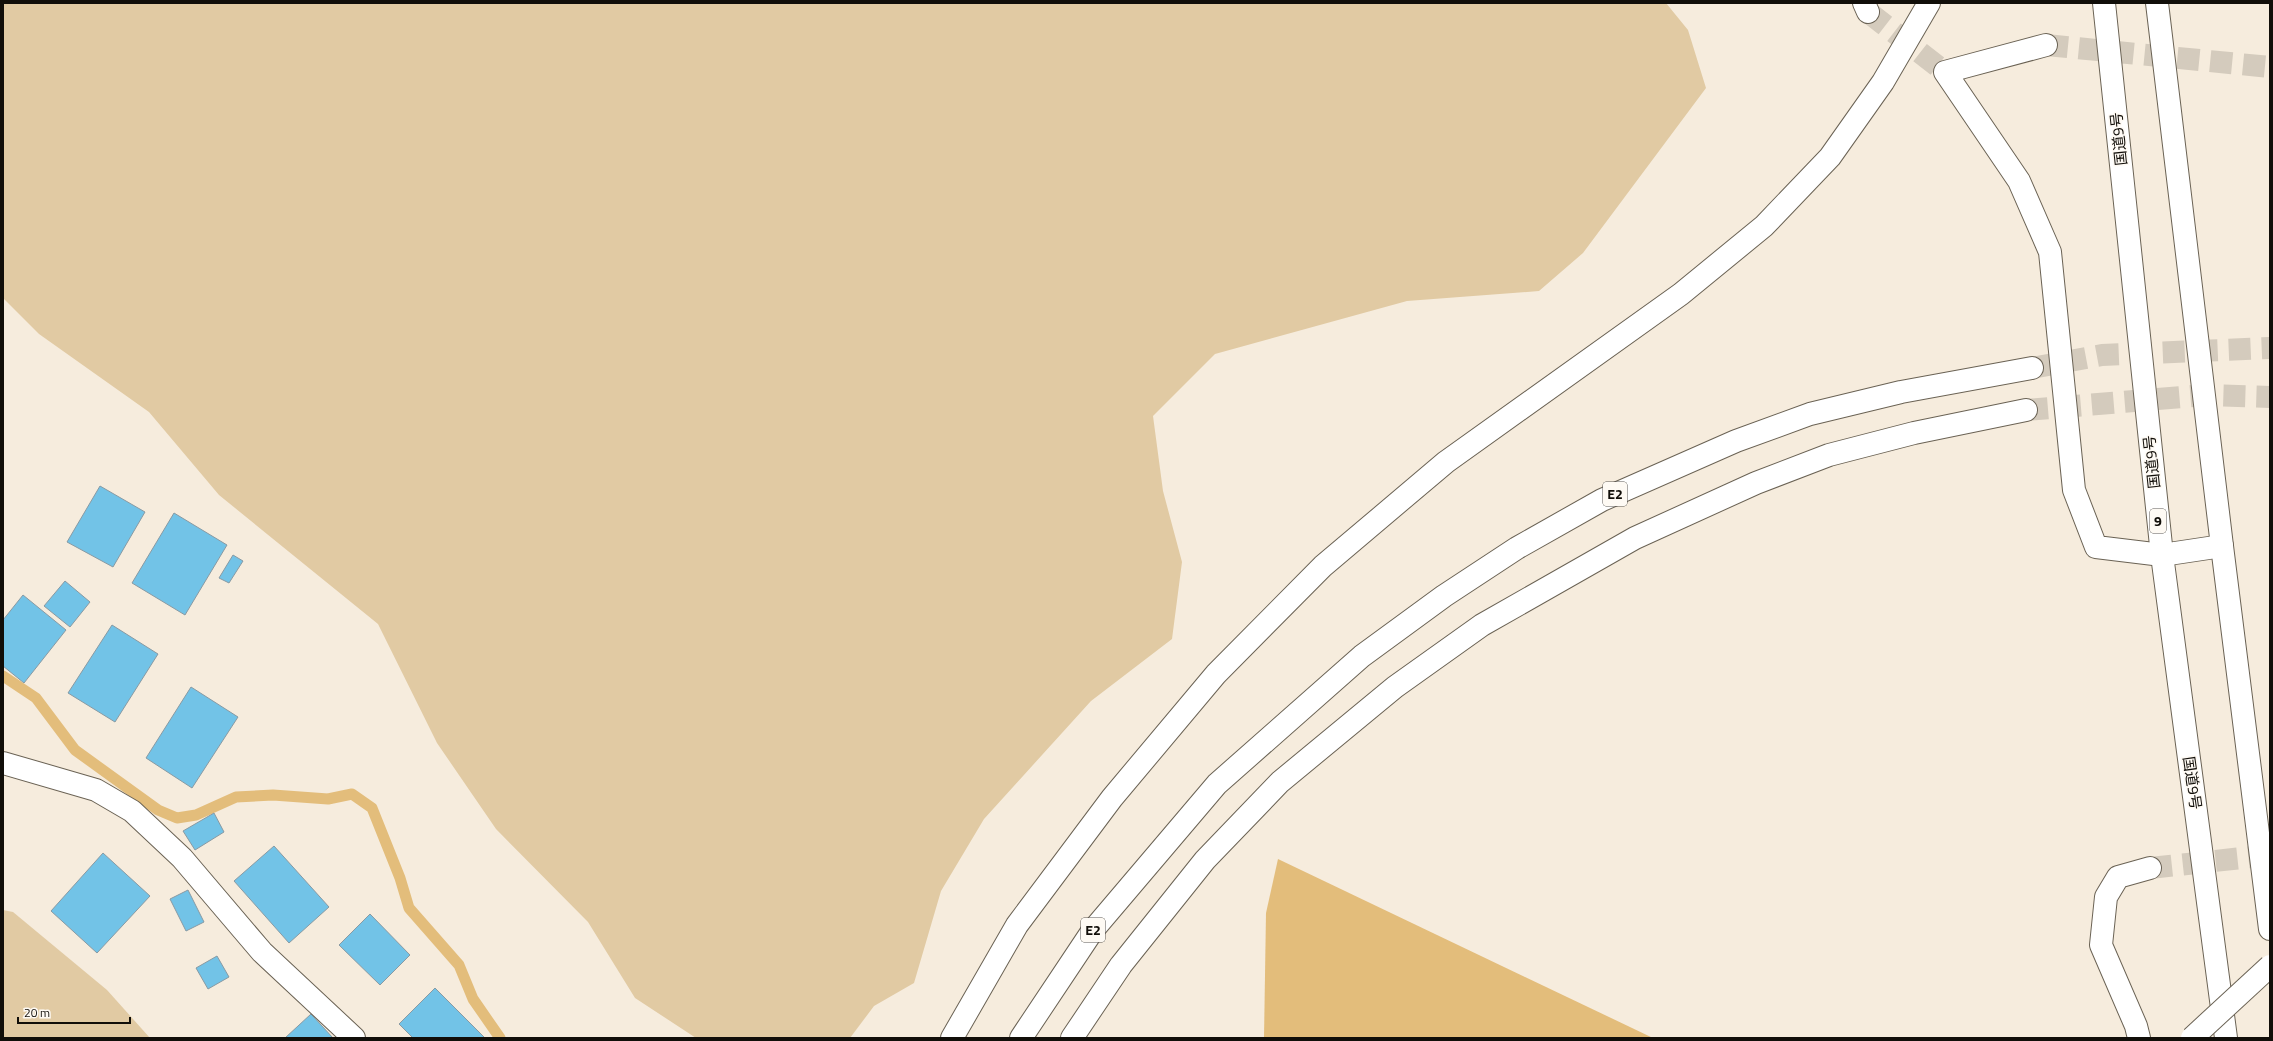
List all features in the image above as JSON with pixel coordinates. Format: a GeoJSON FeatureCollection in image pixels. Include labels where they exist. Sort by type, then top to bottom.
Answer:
{"type":"FeatureCollection","features":[{"type":"Feature","properties":{"kind":"main road"},"geometry":{"type":"LineString","coordinates":[[952,1038],[1017,925],[1112,798],[1216,674],[1323,566],[1446,462],[1681,294],[1764,226],[1830,157],[1883,82],[1929,3]]}},
{"type":"Feature","properties":{"kind":"main road","name":"国道9号"},"geometry":{"type":"LineString","coordinates":[[2104,3],[2162,555],[2226,1038]]}},
{"type":"Feature","properties":{"kind":"main road"},"geometry":{"type":"LineString","coordinates":[[2157,3],[2222,546],[2270,929]]}},
{"type":"Feature","properties":{"kind":"main road"},"geometry":{"type":"LineString","coordinates":[[2046,46],[1945,72],[2019,181],[2050,252],[2074,490],[2096,547],[2162,555],[2222,546]]}},
{"type":"Feature","properties":{"kind":"main road","name":"E2"},"geometry":{"type":"LineString","coordinates":[[1021,1038],[1093,930],[1175,831],[1217,784],[1362,656],[1444,596],[1517,548],[1602,500],[1736,441],[1810,414],[1901,392],[2032,368]]}},
{"type":"Feature","properties":{"kind":"main road"},"geometry":{"type":"LineString","coordinates":[[1072,1038],[1121,965],[1205,860],[1280,782],[1395,687],[1482,625],[1635,538],[1756,483],[1829,455],[1914,433],[2026,410]]}},
{"type":"Feature","properties":{"kind":"main road"},"geometry":{"type":"LineString","coordinates":[[3,763],[96,790],[132,811],[182,858],[262,952],[354,1038]]}},
{"type":"Feature","properties":{"kind":"main road"},"geometry":{"type":"LineString","coordinates":[[2139,1038],[2136,1026],[2101,945],[2106,897],[2118,878],[2150,868]]}},
{"type":"Feature","properties":{"kind":"main road"},"geometry":{"type":"LineString","coordinates":[[2192,1038],[2270,966]]}},
{"type":"Feature","properties":{"kind":"shaded area"},"geometry":{"type":"Polygon","coordinates":[[[3,3],[1666,3],[1688,30],[1706,88],[1583,253],[1539,291],[1407,301],[1215,354],[1153,416],[1163,491],[1182,562],[1172,639],[1091,701],[984,819],[941,891],[914,983],[874,1006],[850,1038],[696,1038],[635,998],[588,922],[496,829],[437,743],[378,624],[219,495],[149,412],[39,334],[3,298],[3,3]]]}},
{"type":"Feature","properties":{"kind":"shaded area"},"geometry":{"type":"Polygon","coordinates":[[[1278,859],[1653,1038],[1264,1038],[1266,913],[1278,859]]]}},
{"type":"Feature","properties":{"kind":"shaded area"},"geometry":{"type":"Polygon","coordinates":[[[3,910],[13,912],[107,990],[150,1038],[3,1038],[3,910]]]}},
{"type":"Feature","properties":{"kind":"building"},"geometry":{"type":"Polygon","coordinates":[[[100,486],[145,512],[113,567],[67,542],[100,486]]]}},
{"type":"Feature","properties":{"kind":"building"},"geometry":{"type":"Polygon","coordinates":[[[174,513],[227,545],[185,615],[132,583],[174,513]]]}},
{"type":"Feature","properties":{"kind":"building"},"geometry":{"type":"Polygon","coordinates":[[[233,555],[243,561],[229,583],[219,578],[233,555]]]}},
{"type":"Feature","properties":{"kind":"building"},"geometry":{"type":"Polygon","coordinates":[[[65,581],[90,602],[70,627],[44,606],[65,581]]]}},
{"type":"Feature","properties":{"kind":"building"},"geometry":{"type":"Polygon","coordinates":[[[23,595],[66,630],[24,683],[3,666],[3,620],[23,595]]]}},
{"type":"Feature","properties":{"kind":"building"},"geometry":{"type":"Polygon","coordinates":[[[112,625],[158,654],[115,722],[68,693],[112,625]]]}},
{"type":"Feature","properties":{"kind":"building"},"geometry":{"type":"Polygon","coordinates":[[[191,687],[238,717],[192,788],[146,758],[191,687]]]}},
{"type":"Feature","properties":{"kind":"building"},"geometry":{"type":"Polygon","coordinates":[[[214,813],[224,832],[195,850],[183,831],[214,813]]]}},
{"type":"Feature","properties":{"kind":"building"},"geometry":{"type":"Polygon","coordinates":[[[274,846],[329,907],[289,943],[234,881],[274,846]]]}},
{"type":"Feature","properties":{"kind":"building"},"geometry":{"type":"Polygon","coordinates":[[[103,853],[150,896],[97,953],[51,911],[103,853]]]}},
{"type":"Feature","properties":{"kind":"building"},"geometry":{"type":"Polygon","coordinates":[[[188,890],[204,922],[186,931],[170,899],[188,890]]]}},
{"type":"Feature","properties":{"kind":"building"},"geometry":{"type":"Polygon","coordinates":[[[370,914],[410,955],[380,985],[339,945],[370,914]]]}},
{"type":"Feature","properties":{"kind":"building"},"geometry":{"type":"Polygon","coordinates":[[[217,956],[229,977],[208,989],[196,968],[217,956]]]}},
{"type":"Feature","properties":{"kind":"building"},"geometry":{"type":"Polygon","coordinates":[[[435,988],[485,1038],[413,1038],[399,1024],[435,988]]]}},
{"type":"Feature","properties":{"kind":"building"},"geometry":{"type":"Polygon","coordinates":[[[311,1014],[333,1038],[285,1038],[311,1014]]]}},
{"type":"Feature","properties":{"kind":"waterway"},"geometry":{"type":"LineString","coordinates":[[3,676],[36,698],[75,750],[158,810],[177,818],[196,815],[236,797],[273,795],[328,799],[352,794],[372,808],[400,878],[409,908],[459,965],[473,999],[500,1038]]}},
{"type":"Feature","properties":{"kind":"tunnel"},"geometry":{"type":"LineString","coordinates":[[1868,12],[1945,72]]}},
{"type":"Feature","properties":{"kind":"tunnel"},"geometry":{"type":"LineString","coordinates":[[2046,45],[2270,67]]}},
{"type":"Feature","properties":{"kind":"tunnel"},"geometry":{"type":"LineString","coordinates":[[2032,368],[2102,355],[2270,348]]}},
{"type":"Feature","properties":{"kind":"tunnel"},"geometry":{"type":"LineString","coordinates":[[2026,410],[2206,395],[2270,397]]}},
{"type":"Feature","properties":{"kind":"tunnel"},"geometry":{"type":"LineString","coordinates":[[2150,868],[2270,855]]}}]}
